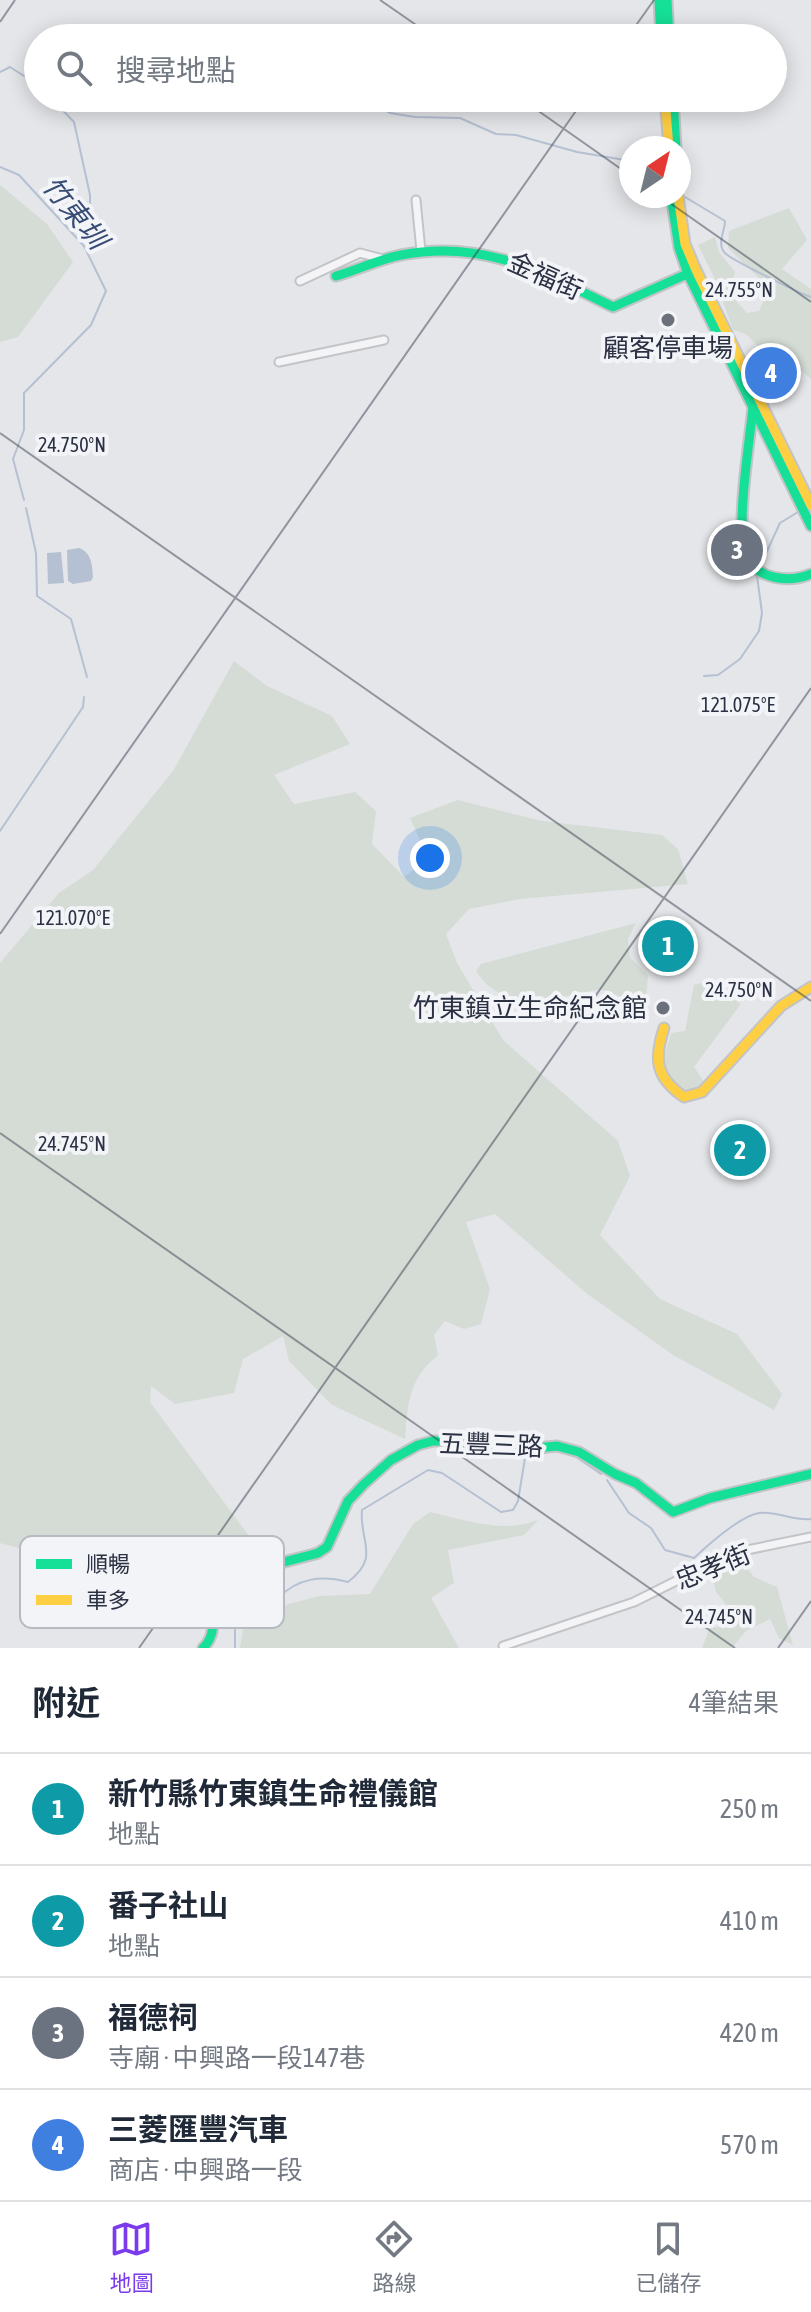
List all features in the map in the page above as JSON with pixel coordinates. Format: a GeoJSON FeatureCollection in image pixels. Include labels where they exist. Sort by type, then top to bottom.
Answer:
{"type":"FeatureCollection","features":[{"type":"Feature","properties":{"kind":"street"},"geometry":{"type":"LineString","coordinates":[[659,0],[660,24]]}},
{"type":"Feature","properties":{"kind":"street"},"geometry":{"type":"LineString","coordinates":[[667,0],[668,24]]}},
{"type":"Feature","properties":{"kind":"street"},"geometry":{"type":"LineString","coordinates":[[666,112],[668,136]]}},
{"type":"Feature","properties":{"kind":"street"},"geometry":{"type":"LineString","coordinates":[[674,112],[675,136]]}},
{"type":"Feature","properties":{"kind":"street"},"geometry":{"type":"LineString","coordinates":[[416,200],[421,251]]}},
{"type":"Feature","properties":{"kind":"street"},"geometry":{"type":"LineString","coordinates":[[673,208],[679,248],[811,505]]}},
{"type":"Feature","properties":{"kind":"street"},"geometry":{"type":"LineString","coordinates":[[680,208],[692,272],[811,526]]}},
{"type":"Feature","properties":{"kind":"street","name":"金福街"},"geometry":{"type":"LineString","coordinates":[[336,276],[421,251],[473,250],[510,258],[613,307],[692,272]]}},
{"type":"Feature","properties":{"kind":"street","name":"金福街"},"geometry":{"type":"LineString","coordinates":[[300,281],[360,253],[385,260]]}},
{"type":"Feature","properties":{"kind":"street"},"geometry":{"type":"LineString","coordinates":[[279,362],[384,340]]}},
{"type":"Feature","properties":{"kind":"street"},"geometry":{"type":"LineString","coordinates":[[757,395],[753,407],[743,527],[745,554],[757,569],[775,578],[788,581],[811,574]]}},
{"type":"Feature","properties":{"kind":"street"},"geometry":{"type":"LineString","coordinates":[[664,1028],[656,1056],[661,1069],[674,1092],[684,1097],[693,1095],[709,1086],[781,1006],[811,987]]}},
{"type":"Feature","properties":{"kind":"street","name":"五豐三路"},"geometry":{"type":"LineString","coordinates":[[284,1564],[327,1547],[354,1493],[391,1460],[418,1445],[433,1441],[455,1441],[513,1450],[557,1446],[579,1452],[636,1483],[673,1512],[710,1498],[811,1474]]}},
{"type":"Feature","properties":{"kind":"street","name":"忠孝街"},"geometry":{"type":"LineString","coordinates":[[503,1646],[634,1602],[732,1553],[811,1537]]}},
{"type":"Feature","properties":{"kind":"street","name":"五豐三路"},"geometry":{"type":"LineString","coordinates":[[203,1648],[212,1637],[213,1628]]}},
{"type":"Feature","properties":{"kind":"shaded area"},"geometry":{"type":"Polygon","coordinates":[[[0,185],[47,224],[73,262],[18,337],[0,342],[0,185]]]}},
{"type":"Feature","properties":{"kind":"shaded area"},"geometry":{"type":"Polygon","coordinates":[[[789,208],[807,240],[782,269],[811,289],[811,379],[794,364],[760,348],[746,334],[733,330],[714,277],[698,245],[715,237],[719,252],[735,272],[730,294],[747,313],[759,311],[769,288],[728,248],[729,231],[789,208]]]}},
{"type":"Feature","properties":{"kind":"shaded area"},"geometry":{"type":"Polygon","coordinates":[[[234,661],[267,686],[332,716],[350,744],[274,775],[294,804],[355,792],[376,811],[372,844],[404,877],[428,858],[410,818],[458,800],[542,821],[662,835],[678,849],[688,884],[520,899],[469,909],[446,934],[457,963],[503,1040],[618,1141],[630,1176],[600,1235],[660,1299],[737,1334],[782,1394],[774,1410],[673,1355],[586,1293],[495,1214],[466,1222],[490,1289],[481,1324],[464,1329],[445,1321],[434,1335],[438,1355],[428,1364],[411,1393],[405,1439],[332,1405],[289,1361],[283,1336],[243,1359],[234,1393],[175,1404],[151,1386],[150,1402],[249,1536],[20,1536],[20,1548],[0,1543],[0,963],[59,893],[93,870],[173,771],[234,661]]]}},
{"type":"Feature","properties":{"kind":"shaded area"},"geometry":{"type":"Polygon","coordinates":[[[636,923],[628,939],[630,958],[648,975],[644,1018],[626,1001],[609,991],[522,999],[497,992],[476,971],[481,964],[636,923]]]}},
{"type":"Feature","properties":{"kind":"shaded area"},"geometry":{"type":"Polygon","coordinates":[[[705,982],[741,1004],[694,1067],[706,1085],[694,1091],[682,1091],[663,1062],[671,1033],[685,1031],[694,985],[705,982]]]}},
{"type":"Feature","properties":{"kind":"shaded area"},"geometry":{"type":"Polygon","coordinates":[[[430,1512],[498,1526],[538,1520],[524,1535],[448,1550],[454,1583],[431,1598],[459,1648],[240,1648],[243,1628],[284,1628],[284,1605],[319,1596],[370,1594],[413,1524],[430,1512]]]}},
{"type":"Feature","properties":{"kind":"shaded area"},"geometry":{"type":"Polygon","coordinates":[[[740,1559],[754,1577],[777,1587],[793,1645],[779,1638],[770,1619],[746,1631],[732,1648],[702,1648],[710,1627],[719,1627],[734,1614],[716,1592],[710,1568],[740,1559]]]}},
{"type":"Feature","properties":{"kind":"water"},"geometry":{"type":"Polygon","coordinates":[[[79,548],[89,556],[93,577],[91,581],[73,584],[68,581],[67,550],[79,548]]]}},
{"type":"Feature","properties":{"kind":"water"},"geometry":{"type":"Polygon","coordinates":[[[61,552],[64,583],[48,584],[47,553],[61,552]]]}},
{"type":"Feature","properties":{"kind":"waterway"},"geometry":{"type":"LineString","coordinates":[[0,72],[10,67],[24,76]]}},
{"type":"Feature","properties":{"kind":"waterway"},"geometry":{"type":"LineString","coordinates":[[64,112],[74,122],[90,195],[90,240]]}},
{"type":"Feature","properties":{"kind":"waterway"},"geometry":{"type":"LineString","coordinates":[[388,112],[415,117],[460,118],[496,134],[516,135],[577,152],[619,159]]}},
{"type":"Feature","properties":{"kind":"waterway","name":"竹東圳"},"geometry":{"type":"LineString","coordinates":[[0,167],[19,175],[84,246],[106,291],[91,325],[24,393],[24,430],[13,459],[24,500]]}},
{"type":"Feature","properties":{"kind":"waterway"},"geometry":{"type":"LineString","coordinates":[[691,201],[725,221],[721,245],[728,256],[811,297]]}},
{"type":"Feature","properties":{"kind":"waterway","name":"竹東圳"},"geometry":{"type":"LineString","coordinates":[[26,508],[36,553],[37,596],[71,619],[87,677]]}},
{"type":"Feature","properties":{"kind":"waterway"},"geometry":{"type":"LineString","coordinates":[[761,564],[780,523],[798,512]]}},
{"type":"Feature","properties":{"kind":"waterway"},"geometry":{"type":"LineString","coordinates":[[704,676],[718,675],[740,659],[759,631],[762,613],[757,576]]}},
{"type":"Feature","properties":{"kind":"waterway","name":"竹東圳"},"geometry":{"type":"LineString","coordinates":[[0,831],[83,707],[84,697]]}},
{"type":"Feature","properties":{"kind":"waterway"},"geometry":{"type":"LineString","coordinates":[[284,1593],[310,1580],[348,1582],[364,1565],[366,1557],[362,1510],[428,1470],[442,1473],[501,1512],[513,1510],[518,1501],[525,1458],[552,1451]]}},
{"type":"Feature","properties":{"kind":"waterway"},"geometry":{"type":"LineString","coordinates":[[573,1455],[601,1474]]}},
{"type":"Feature","properties":{"kind":"waterway"},"geometry":{"type":"LineString","coordinates":[[607,1480],[629,1513],[651,1528],[665,1550],[694,1558],[751,1515],[765,1513],[811,1519]]}},
{"type":"Feature","properties":{"kind":"waterway"},"geometry":{"type":"LineString","coordinates":[[235,1628],[235,1648]]}},
{"type":"Feature","properties":{"kind":"traffic: fast"},"geometry":{"type":"LineString","coordinates":[[659,0],[660,24]]}},
{"type":"Feature","properties":{"kind":"traffic: fast"},"geometry":{"type":"LineString","coordinates":[[667,0],[668,24]]}},
{"type":"Feature","properties":{"kind":"traffic: fast"},"geometry":{"type":"LineString","coordinates":[[674,112],[675,136]]}},
{"type":"Feature","properties":{"kind":"traffic: fast"},"geometry":{"type":"LineString","coordinates":[[673,208],[679,248],[688,274],[811,526]]}},
{"type":"Feature","properties":{"kind":"traffic: fast"},"geometry":{"type":"LineString","coordinates":[[336,276],[401,255],[459,251],[486,255],[536,271],[613,307],[696,270]]}},
{"type":"Feature","properties":{"kind":"traffic: fast"},"geometry":{"type":"LineString","coordinates":[[753,407],[742,525],[746,555],[757,570],[774,577],[784,579],[811,574]]}},
{"type":"Feature","properties":{"kind":"traffic: fast"},"geometry":{"type":"LineString","coordinates":[[284,1562],[318,1553],[327,1547],[348,1501],[364,1484],[391,1460],[418,1445],[433,1441],[455,1441],[513,1450],[557,1446],[579,1452],[636,1483],[673,1512],[710,1498],[811,1474]]}},
{"type":"Feature","properties":{"kind":"traffic: fast"},"geometry":{"type":"LineString","coordinates":[[203,1648],[211,1637],[212,1628]]}},
{"type":"Feature","properties":{"kind":"traffic: slow"},"geometry":{"type":"LineString","coordinates":[[666,112],[668,136]]}},
{"type":"Feature","properties":{"kind":"traffic: slow"},"geometry":{"type":"LineString","coordinates":[[680,208],[685,244],[696,270],[811,505]]}},
{"type":"Feature","properties":{"kind":"traffic: slow"},"geometry":{"type":"LineString","coordinates":[[664,1028],[658,1058],[662,1075],[684,1097],[702,1092],[781,1006],[811,987]]}},
{"type":"Feature","properties":{"kind":"place","name":"顧客停車場"},"geometry":{"type":"Point","coordinates":[668,320]}},
{"type":"Feature","properties":{"kind":"place","name":"三菱匯豐汽車"},"geometry":{"type":"Point","coordinates":[771,373]}},
{"type":"Feature","properties":{"kind":"place","name":"福德祠"},"geometry":{"type":"Point","coordinates":[737,550]}},
{"type":"Feature","properties":{"kind":"place","name":"新竹縣竹東鎮生命禮儀館"},"geometry":{"type":"Point","coordinates":[668,946]}},
{"type":"Feature","properties":{"kind":"place","name":"竹東鎮立生命紀念館"},"geometry":{"type":"Point","coordinates":[663,1008]}},
{"type":"Feature","properties":{"kind":"place","name":"番子社山"},"geometry":{"type":"Point","coordinates":[740,1150]}}]}
